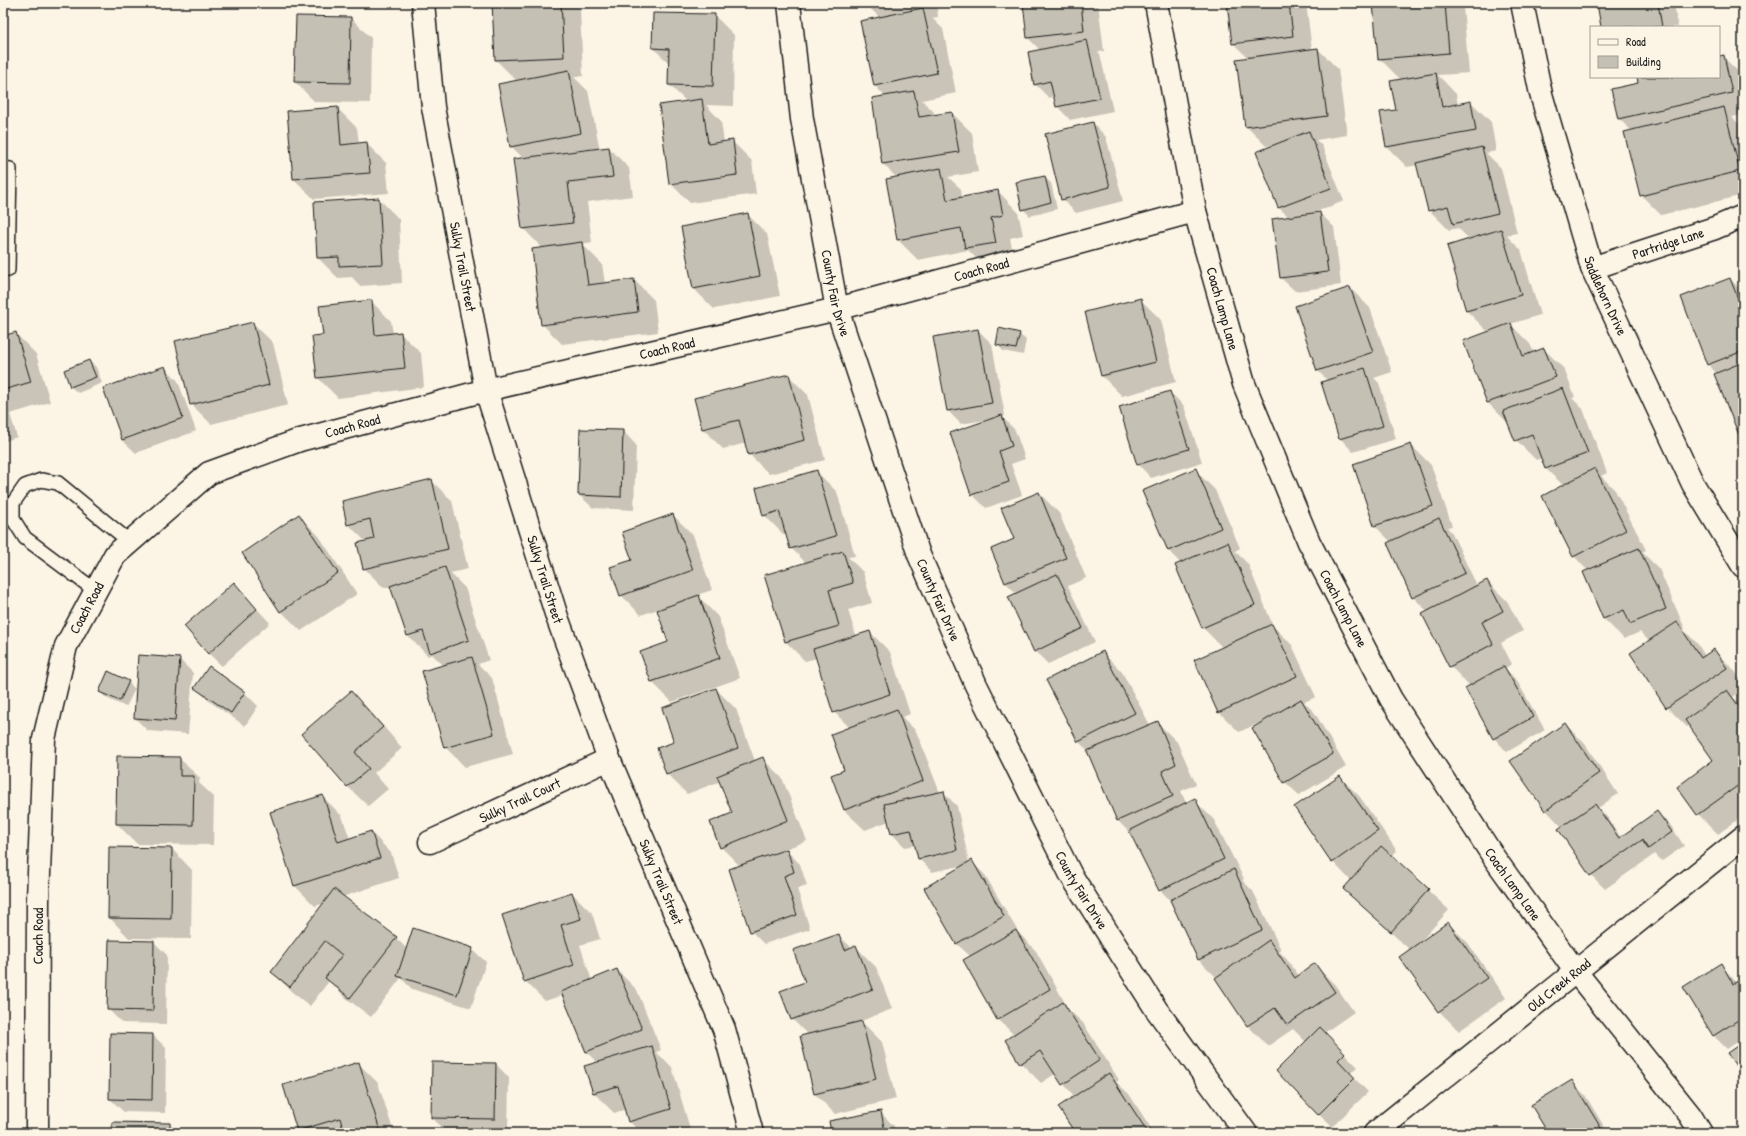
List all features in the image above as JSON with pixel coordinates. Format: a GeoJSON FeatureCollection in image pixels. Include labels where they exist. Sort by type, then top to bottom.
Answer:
{"type":"FeatureCollection","features":[{"type":"Feature","properties":{"kind":"street","name":"Sulky Trail Street"},"geometry":{"type":"LineString","coordinates":[[423,3],[433,107],[486,390],[557,617],[609,759],[724,1029],[752,1133]]}},
{"type":"Feature","properties":{"kind":"street","name":"County Fair Drive"},"geometry":{"type":"LineString","coordinates":[[789,3],[802,119],[837,309],[919,555],[976,685],[1071,875],[1156,1009],[1246,1133]]}},
{"type":"Feature","properties":{"kind":"street","name":"Coach Lamp Lane"},"geometry":{"type":"LineString","coordinates":[[1156,3],[1195,211],[1244,384],[1309,542],[1391,699],[1495,859],[1576,972],[1690,1115],[1701,1133]]}},
{"type":"Feature","properties":{"kind":"street","name":"Saddlehorn Drive"},"geometry":{"type":"LineString","coordinates":[[1522,3],[1541,94],[1592,268],[1693,484],[1743,566]]}},
{"type":"Feature","properties":{"kind":"street","name":"Coach Road"},"geometry":{"type":"LineString","coordinates":[[37,1133],[38,900],[44,739],[66,646],[115,555],[210,473],[300,440],[486,390],[837,309],[1195,211]]}},
{"type":"Feature","properties":{"kind":"street","name":"Partridge Lane"},"geometry":{"type":"LineString","coordinates":[[1592,268],[1715,228],[1743,216]]}},
{"type":"Feature","properties":{"kind":"street","name":"Sulky Trail Court"},"geometry":{"type":"LineString","coordinates":[[430,842],[609,759]]}},
{"type":"Feature","properties":{"kind":"street","name":"Old Creek Road"},"geometry":{"type":"LineString","coordinates":[[1375,1133],[1743,837]]}},
{"type":"Feature","properties":{"kind":"lane"},"geometry":{"type":"LineString","coordinates":[[3,168],[10,169],[8,270],[3,270]]}},
{"type":"Feature","properties":{"kind":"lane"},"geometry":{"type":"LineString","coordinates":[[96,591],[25,538],[13,519],[13,503],[25,486],[41,480],[58,483],[130,542]]}},
{"type":"Feature","properties":{"kind":"building"},"geometry":{"type":"Polygon","coordinates":[[[492,3],[561,3],[564,57],[495,60],[492,3]]]}},
{"type":"Feature","properties":{"kind":"building"},"geometry":{"type":"Polygon","coordinates":[[[1023,3],[1081,3],[1084,31],[1027,38],[1023,3]]]}},
{"type":"Feature","properties":{"kind":"building"},"geometry":{"type":"Polygon","coordinates":[[[1227,3],[1289,3],[1293,36],[1232,44],[1227,3]]]}},
{"type":"Feature","properties":{"kind":"building"},"geometry":{"type":"Polygon","coordinates":[[[1373,3],[1445,3],[1449,53],[1378,59],[1373,3]]]}},
{"type":"Feature","properties":{"kind":"building"},"geometry":{"type":"Polygon","coordinates":[[[1597,3],[1658,3],[1662,26],[1601,26],[1597,3]]]}},
{"type":"Feature","properties":{"kind":"building"},"geometry":{"type":"Polygon","coordinates":[[[923,8],[937,73],[874,86],[860,21],[923,8]]]}},
{"type":"Feature","properties":{"kind":"building"},"geometry":{"type":"Polygon","coordinates":[[[653,13],[715,14],[713,86],[668,85],[669,49],[652,48],[653,13]]]}},
{"type":"Feature","properties":{"kind":"building"},"geometry":{"type":"Polygon","coordinates":[[[296,16],[351,17],[350,83],[294,82],[296,16]]]}},
{"type":"Feature","properties":{"kind":"building"},"geometry":{"type":"Polygon","coordinates":[[[1087,40],[1100,98],[1056,107],[1050,81],[1034,85],[1028,52],[1087,40]]]}},
{"type":"Feature","properties":{"kind":"building"},"geometry":{"type":"Polygon","coordinates":[[[1318,48],[1327,116],[1245,127],[1236,59],[1318,48]]]}},
{"type":"Feature","properties":{"kind":"building"},"geometry":{"type":"Polygon","coordinates":[[[1724,55],[1732,93],[1618,119],[1611,89],[1638,83],[1637,78],[1720,78],[1720,56],[1724,55]]]}},
{"type":"Feature","properties":{"kind":"building"},"geometry":{"type":"Polygon","coordinates":[[[569,70],[581,133],[510,147],[498,84],[569,70]]]}},
{"type":"Feature","properties":{"kind":"building"},"geometry":{"type":"Polygon","coordinates":[[[1436,73],[1442,107],[1471,101],[1476,131],[1386,147],[1380,112],[1396,110],[1390,81],[1436,73]]]}},
{"type":"Feature","properties":{"kind":"building"},"geometry":{"type":"Polygon","coordinates":[[[914,91],[919,117],[952,112],[959,152],[882,164],[872,98],[914,91]]]}},
{"type":"Feature","properties":{"kind":"building"},"geometry":{"type":"Polygon","coordinates":[[[702,99],[708,144],[733,140],[737,175],[669,184],[659,105],[702,99]]]}},
{"type":"Feature","properties":{"kind":"building"},"geometry":{"type":"Polygon","coordinates":[[[338,107],[341,145],[367,142],[370,173],[293,179],[287,111],[338,107]]]}},
{"type":"Feature","properties":{"kind":"building"},"geometry":{"type":"Polygon","coordinates":[[[1724,107],[1740,171],[1640,196],[1624,132],[1724,107]]]}},
{"type":"Feature","properties":{"kind":"building"},"geometry":{"type":"Polygon","coordinates":[[[1093,122],[1110,187],[1061,200],[1045,134],[1093,122]]]}},
{"type":"Feature","properties":{"kind":"building"},"geometry":{"type":"Polygon","coordinates":[[[1309,131],[1331,188],[1278,208],[1256,152],[1309,131]]]}},
{"type":"Feature","properties":{"kind":"building"},"geometry":{"type":"Polygon","coordinates":[[[609,147],[613,177],[568,182],[573,223],[522,229],[513,159],[609,147]]]}},
{"type":"Feature","properties":{"kind":"building"},"geometry":{"type":"Polygon","coordinates":[[[1482,147],[1498,213],[1453,224],[1448,206],[1428,211],[1416,163],[1482,147]]]}},
{"type":"Feature","properties":{"kind":"building"},"geometry":{"type":"Polygon","coordinates":[[[941,168],[947,200],[998,190],[1003,215],[991,218],[996,243],[965,248],[961,228],[897,240],[886,179],[941,168]]]}},
{"type":"Feature","properties":{"kind":"building"},"geometry":{"type":"Polygon","coordinates":[[[1045,176],[1051,202],[1022,210],[1016,182],[1045,176]]]}},
{"type":"Feature","properties":{"kind":"building"},"geometry":{"type":"Polygon","coordinates":[[[379,198],[383,264],[339,266],[339,257],[317,258],[314,202],[379,198]]]}},
{"type":"Feature","properties":{"kind":"building"},"geometry":{"type":"Polygon","coordinates":[[[1320,212],[1328,272],[1280,278],[1272,219],[1320,212]]]}},
{"type":"Feature","properties":{"kind":"building"},"geometry":{"type":"Polygon","coordinates":[[[748,213],[760,276],[693,289],[681,227],[748,213]]]}},
{"type":"Feature","properties":{"kind":"building"},"geometry":{"type":"Polygon","coordinates":[[[1501,229],[1521,295],[1466,311],[1447,246],[1501,229]]]}},
{"type":"Feature","properties":{"kind":"building"},"geometry":{"type":"Polygon","coordinates":[[[582,242],[588,285],[634,279],[638,312],[541,325],[532,249],[582,242]]]}},
{"type":"Feature","properties":{"kind":"building"},"geometry":{"type":"Polygon","coordinates":[[[1730,278],[1743,312],[1743,351],[1707,365],[1681,297],[1730,278]]]}},
{"type":"Feature","properties":{"kind":"building"},"geometry":{"type":"Polygon","coordinates":[[[1350,287],[1373,352],[1317,371],[1295,306],[1350,287]]]}},
{"type":"Feature","properties":{"kind":"building"},"geometry":{"type":"Polygon","coordinates":[[[1141,298],[1156,362],[1101,376],[1085,312],[1141,298]]]}},
{"type":"Feature","properties":{"kind":"building"},"geometry":{"type":"Polygon","coordinates":[[[372,300],[375,335],[401,332],[405,368],[317,378],[312,336],[323,335],[319,306],[372,300]]]}},
{"type":"Feature","properties":{"kind":"building"},"geometry":{"type":"Polygon","coordinates":[[[253,322],[269,385],[190,405],[175,341],[253,322]]]}},
{"type":"Feature","properties":{"kind":"building"},"geometry":{"type":"Polygon","coordinates":[[[1511,323],[1523,356],[1544,348],[1556,377],[1487,403],[1463,341],[1511,323]]]}},
{"type":"Feature","properties":{"kind":"building"},"geometry":{"type":"Polygon","coordinates":[[[999,328],[1020,333],[1016,349],[996,345],[999,328]]]}},
{"type":"Feature","properties":{"kind":"building"},"geometry":{"type":"Polygon","coordinates":[[[978,329],[992,403],[947,411],[933,337],[978,329]]]}},
{"type":"Feature","properties":{"kind":"building"},"geometry":{"type":"Polygon","coordinates":[[[16,332],[31,382],[3,390],[3,336],[16,332]]]}},
{"type":"Feature","properties":{"kind":"building"},"geometry":{"type":"Polygon","coordinates":[[[89,360],[96,377],[70,387],[64,370],[89,360]]]}},
{"type":"Feature","properties":{"kind":"building"},"geometry":{"type":"Polygon","coordinates":[[[1743,362],[1743,439],[1741,440],[1714,374],[1743,362]]]}},
{"type":"Feature","properties":{"kind":"building"},"geometry":{"type":"Polygon","coordinates":[[[165,366],[183,418],[122,440],[103,388],[165,366]]]}},
{"type":"Feature","properties":{"kind":"building"},"geometry":{"type":"Polygon","coordinates":[[[1365,368],[1383,426],[1339,439],[1321,382],[1365,368]]]}},
{"type":"Feature","properties":{"kind":"building"},"geometry":{"type":"Polygon","coordinates":[[[789,374],[805,440],[748,455],[739,420],[702,429],[694,398],[789,374]]]}},
{"type":"Feature","properties":{"kind":"building"},"geometry":{"type":"Polygon","coordinates":[[[1563,388],[1588,453],[1545,469],[1532,434],[1515,441],[1503,411],[1563,388]]]}},
{"type":"Feature","properties":{"kind":"building"},"geometry":{"type":"Polygon","coordinates":[[[1170,391],[1189,449],[1137,465],[1119,407],[1170,391]]]}},
{"type":"Feature","properties":{"kind":"building"},"geometry":{"type":"Polygon","coordinates":[[[1002,415],[1012,446],[999,451],[1009,482],[971,495],[950,433],[1002,415]]]}},
{"type":"Feature","properties":{"kind":"building"},"geometry":{"type":"Polygon","coordinates":[[[580,429],[623,430],[621,497],[578,495],[580,429]]]}},
{"type":"Feature","properties":{"kind":"building"},"geometry":{"type":"Polygon","coordinates":[[[1411,444],[1433,506],[1374,526],[1353,464],[1411,444]]]}},
{"type":"Feature","properties":{"kind":"building"},"geometry":{"type":"Polygon","coordinates":[[[1196,468],[1221,528],[1168,551],[1142,491],[1196,468]]]}},
{"type":"Feature","properties":{"kind":"building"},"geometry":{"type":"Polygon","coordinates":[[[1595,468],[1626,530],[1573,557],[1542,496],[1595,468]]]}},
{"type":"Feature","properties":{"kind":"building"},"geometry":{"type":"Polygon","coordinates":[[[817,470],[836,536],[790,549],[779,511],[763,516],[756,488],[817,470]]]}},
{"type":"Feature","properties":{"kind":"building"},"geometry":{"type":"Polygon","coordinates":[[[432,479],[448,549],[363,569],[357,543],[374,539],[370,519],[347,525],[342,501],[432,479]]]}},
{"type":"Feature","properties":{"kind":"building"},"geometry":{"type":"Polygon","coordinates":[[[1039,492],[1066,558],[1005,583],[991,549],[1014,539],[1001,508],[1039,492]]]}},
{"type":"Feature","properties":{"kind":"building"},"geometry":{"type":"Polygon","coordinates":[[[299,514],[338,573],[280,612],[242,553],[299,514]]]}},
{"type":"Feature","properties":{"kind":"building"},"geometry":{"type":"Polygon","coordinates":[[[673,514],[693,570],[620,596],[610,567],[632,560],[622,532],[673,514]]]}},
{"type":"Feature","properties":{"kind":"building"},"geometry":{"type":"Polygon","coordinates":[[[1439,518],[1465,573],[1412,598],[1387,543],[1439,518]]]}},
{"type":"Feature","properties":{"kind":"building"},"geometry":{"type":"Polygon","coordinates":[[[1228,542],[1255,605],[1202,628],[1175,565],[1228,542]]]}},
{"type":"Feature","properties":{"kind":"building"},"geometry":{"type":"Polygon","coordinates":[[[1639,548],[1666,609],[1630,624],[1624,610],[1603,619],[1583,572],[1639,548]]]}},
{"type":"Feature","properties":{"kind":"building"},"geometry":{"type":"Polygon","coordinates":[[[843,551],[853,583],[829,590],[839,626],[785,642],[764,575],[843,551]]]}},
{"type":"Feature","properties":{"kind":"building"},"geometry":{"type":"Polygon","coordinates":[[[445,567],[469,640],[430,653],[423,631],[407,636],[390,586],[445,567]]]}},
{"type":"Feature","properties":{"kind":"building"},"geometry":{"type":"Polygon","coordinates":[[[1057,574],[1083,628],[1034,652],[1008,597],[1057,574]]]}},
{"type":"Feature","properties":{"kind":"building"},"geometry":{"type":"Polygon","coordinates":[[[1487,580],[1503,611],[1482,622],[1493,644],[1449,667],[1422,614],[1487,580]]]}},
{"type":"Feature","properties":{"kind":"building"},"geometry":{"type":"Polygon","coordinates":[[[234,582],[257,609],[208,654],[184,626],[234,582]]]}},
{"type":"Feature","properties":{"kind":"building"},"geometry":{"type":"Polygon","coordinates":[[[699,595],[720,658],[651,682],[640,652],[668,642],[657,610],[699,595]]]}},
{"type":"Feature","properties":{"kind":"building"},"geometry":{"type":"Polygon","coordinates":[[[1677,622],[1701,658],[1714,649],[1727,668],[1666,708],[1630,653],[1677,622]]]}},
{"type":"Feature","properties":{"kind":"building"},"geometry":{"type":"Polygon","coordinates":[[[1272,624],[1297,676],[1218,713],[1194,660],[1272,624]]]}},
{"type":"Feature","properties":{"kind":"building"},"geometry":{"type":"Polygon","coordinates":[[[870,631],[890,694],[833,713],[813,649],[870,631]]]}},
{"type":"Feature","properties":{"kind":"building"},"geometry":{"type":"Polygon","coordinates":[[[1103,651],[1135,713],[1078,742],[1046,680],[1103,651]]]}},
{"type":"Feature","properties":{"kind":"building"},"geometry":{"type":"Polygon","coordinates":[[[138,655],[180,658],[175,721],[134,718],[138,655]]]}},
{"type":"Feature","properties":{"kind":"building"},"geometry":{"type":"Polygon","coordinates":[[[472,657],[494,734],[444,748],[422,671],[472,657]]]}},
{"type":"Feature","properties":{"kind":"building"},"geometry":{"type":"Polygon","coordinates":[[[209,666],[245,692],[231,713],[194,688],[209,666]]]}},
{"type":"Feature","properties":{"kind":"building"},"geometry":{"type":"Polygon","coordinates":[[[1504,666],[1533,717],[1493,739],[1465,688],[1504,666]]]}},
{"type":"Feature","properties":{"kind":"building"},"geometry":{"type":"Polygon","coordinates":[[[108,671],[129,681],[120,701],[99,692],[108,671]]]}},
{"type":"Feature","properties":{"kind":"building"},"geometry":{"type":"Polygon","coordinates":[[[716,688],[738,748],[666,774],[657,748],[674,742],[662,708],[716,688]]]}},
{"type":"Feature","properties":{"kind":"building"},"geometry":{"type":"Polygon","coordinates":[[[1727,690],[1743,712],[1743,782],[1697,815],[1677,787],[1713,760],[1685,720],[1727,690]]]}},
{"type":"Feature","properties":{"kind":"building"},"geometry":{"type":"Polygon","coordinates":[[[351,691],[383,727],[355,752],[369,769],[347,787],[301,734],[351,691]]]}},
{"type":"Feature","properties":{"kind":"building"},"geometry":{"type":"Polygon","coordinates":[[[1301,699],[1333,754],[1284,783],[1252,728],[1301,699]]]}},
{"type":"Feature","properties":{"kind":"building"},"geometry":{"type":"Polygon","coordinates":[[[897,709],[923,781],[844,810],[831,775],[844,770],[831,734],[897,709]]]}},
{"type":"Feature","properties":{"kind":"building"},"geometry":{"type":"Polygon","coordinates":[[[1158,721],[1176,764],[1162,771],[1173,796],[1117,821],[1087,751],[1158,721]]]}},
{"type":"Feature","properties":{"kind":"building"},"geometry":{"type":"Polygon","coordinates":[[[1565,723],[1599,773],[1545,811],[1510,761],[1565,723]]]}},
{"type":"Feature","properties":{"kind":"building"},"geometry":{"type":"Polygon","coordinates":[[[117,756],[180,757],[180,776],[194,776],[193,825],[116,824],[117,756]]]}},
{"type":"Feature","properties":{"kind":"building"},"geometry":{"type":"Polygon","coordinates":[[[763,757],[788,820],[720,848],[710,822],[732,813],[717,776],[763,757]]]}},
{"type":"Feature","properties":{"kind":"building"},"geometry":{"type":"Polygon","coordinates":[[[1340,776],[1378,831],[1332,863],[1294,807],[1340,776]]]}},
{"type":"Feature","properties":{"kind":"building"},"geometry":{"type":"Polygon","coordinates":[[[944,791],[957,850],[918,859],[911,830],[891,834],[884,804],[944,791]]]}},
{"type":"Feature","properties":{"kind":"building"},"geometry":{"type":"Polygon","coordinates":[[[323,795],[338,842],[371,831],[380,858],[294,886],[270,812],[323,795]]]}},
{"type":"Feature","properties":{"kind":"building"},"geometry":{"type":"Polygon","coordinates":[[[1195,798],[1224,859],[1159,891],[1129,831],[1195,798]]]}},
{"type":"Feature","properties":{"kind":"building"},"geometry":{"type":"Polygon","coordinates":[[[1595,804],[1619,838],[1657,811],[1672,832],[1648,849],[1642,840],[1590,876],[1558,829],[1595,804]]]}},
{"type":"Feature","properties":{"kind":"building"},"geometry":{"type":"Polygon","coordinates":[[[1381,846],[1429,889],[1391,932],[1343,889],[1381,846]]]}},
{"type":"Feature","properties":{"kind":"building"},"geometry":{"type":"Polygon","coordinates":[[[109,847],[172,848],[171,919],[108,918],[109,847]]]}},
{"type":"Feature","properties":{"kind":"building"},"geometry":{"type":"Polygon","coordinates":[[[787,849],[794,872],[784,876],[797,915],[750,932],[729,869],[787,849]]]}},
{"type":"Feature","properties":{"kind":"building"},"geometry":{"type":"Polygon","coordinates":[[[972,860],[1004,916],[956,944],[924,888],[972,860]]]}},
{"type":"Feature","properties":{"kind":"building"},"geometry":{"type":"Polygon","coordinates":[[[1234,869],[1262,930],[1198,960],[1170,900],[1234,869]]]}},
{"type":"Feature","properties":{"kind":"building"},"geometry":{"type":"Polygon","coordinates":[[[334,889],[397,937],[350,998],[325,978],[342,955],[325,941],[290,987],[271,972],[334,889]]]}},
{"type":"Feature","properties":{"kind":"building"},"geometry":{"type":"Polygon","coordinates":[[[572,892],[581,919],[561,925],[574,965],[524,982],[502,915],[572,892]]]}},
{"type":"Feature","properties":{"kind":"building"},"geometry":{"type":"Polygon","coordinates":[[[1448,922],[1487,978],[1438,1012],[1399,957],[1448,922]]]}},
{"type":"Feature","properties":{"kind":"building"},"geometry":{"type":"Polygon","coordinates":[[[413,928],[473,948],[457,995],[397,976],[413,928]]]}},
{"type":"Feature","properties":{"kind":"building"},"geometry":{"type":"Polygon","coordinates":[[[1016,930],[1050,989],[997,1020],[963,960],[1016,930]]]}},
{"type":"Feature","properties":{"kind":"building"},"geometry":{"type":"Polygon","coordinates":[[[839,934],[845,950],[856,945],[873,989],[791,1020],[780,991],[805,982],[793,950],[839,934]]]}},
{"type":"Feature","properties":{"kind":"building"},"geometry":{"type":"Polygon","coordinates":[[[109,940],[154,941],[153,1011],[107,1010],[109,940]]]}},
{"type":"Feature","properties":{"kind":"building"},"geometry":{"type":"Polygon","coordinates":[[[1269,940],[1295,978],[1315,963],[1335,992],[1287,1025],[1275,1008],[1247,1026],[1215,978],[1269,940]]]}},
{"type":"Feature","properties":{"kind":"building"},"geometry":{"type":"Polygon","coordinates":[[[1721,963],[1733,984],[1743,978],[1743,1017],[1713,1036],[1683,987],[1721,963]]]}},
{"type":"Feature","properties":{"kind":"building"},"geometry":{"type":"Polygon","coordinates":[[[617,969],[642,1029],[586,1052],[561,992],[617,969]]]}},
{"type":"Feature","properties":{"kind":"building"},"geometry":{"type":"Polygon","coordinates":[[[1063,1002],[1100,1060],[1062,1085],[1040,1051],[1020,1064],[1005,1040],[1063,1002]]]}},
{"type":"Feature","properties":{"kind":"building"},"geometry":{"type":"Polygon","coordinates":[[[862,1021],[876,1079],[814,1094],[800,1036],[862,1021]]]}},
{"type":"Feature","properties":{"kind":"building"},"geometry":{"type":"Polygon","coordinates":[[[1320,1027],[1345,1053],[1338,1060],[1355,1078],[1318,1115],[1276,1071],[1320,1027]]]}},
{"type":"Feature","properties":{"kind":"building"},"geometry":{"type":"Polygon","coordinates":[[[110,1033],[153,1034],[152,1100],[109,1099],[110,1033]]]}},
{"type":"Feature","properties":{"kind":"building"},"geometry":{"type":"Polygon","coordinates":[[[1743,1042],[1743,1076],[1727,1053],[1743,1042]]]}},
{"type":"Feature","properties":{"kind":"building"},"geometry":{"type":"Polygon","coordinates":[[[652,1046],[671,1109],[628,1122],[618,1086],[593,1093],[584,1066],[652,1046]]]}},
{"type":"Feature","properties":{"kind":"building"},"geometry":{"type":"Polygon","coordinates":[[[359,1062],[380,1131],[374,1133],[344,1133],[340,1118],[297,1131],[283,1085],[359,1062]]]}},
{"type":"Feature","properties":{"kind":"building"},"geometry":{"type":"Polygon","coordinates":[[[432,1062],[496,1063],[495,1119],[431,1118],[432,1062]]]}},
{"type":"Feature","properties":{"kind":"building"},"geometry":{"type":"Polygon","coordinates":[[[1109,1073],[1147,1131],[1144,1133],[1075,1133],[1058,1107],[1109,1073]]]}},
{"type":"Feature","properties":{"kind":"building"},"geometry":{"type":"Polygon","coordinates":[[[1572,1080],[1604,1133],[1548,1133],[1531,1105],[1572,1080]]]}},
{"type":"Feature","properties":{"kind":"building"},"geometry":{"type":"Polygon","coordinates":[[[881,1111],[885,1133],[831,1133],[829,1121],[881,1111]]]}},
{"type":"Feature","properties":{"kind":"building"},"geometry":{"type":"Polygon","coordinates":[[[112,1122],[170,1123],[170,1133],[112,1133],[112,1122]]]}}]}
